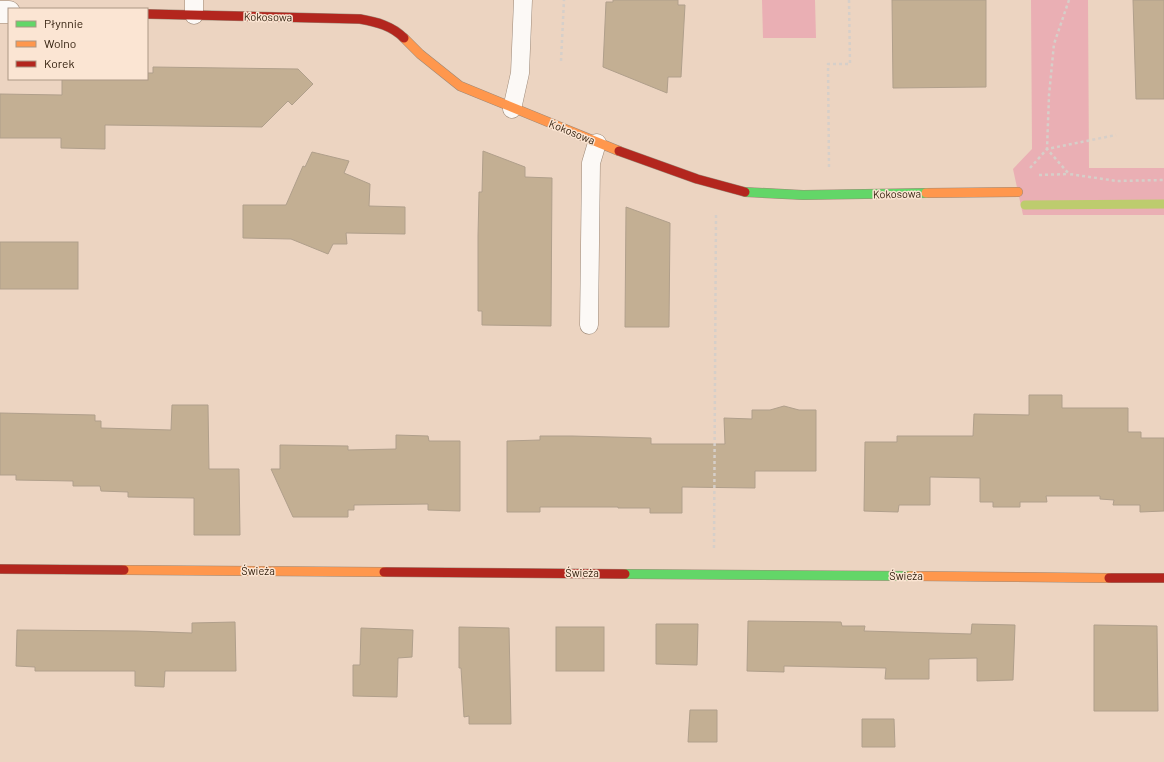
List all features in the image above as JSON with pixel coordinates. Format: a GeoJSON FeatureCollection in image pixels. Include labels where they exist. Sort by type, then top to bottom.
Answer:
{"type":"FeatureCollection","features":[{"type":"Feature","properties":{"kind":"street","name":"Kokosowa"},"geometry":{"type":"LineString","coordinates":[[148,14],[194,8],[360,19],[381,23],[399,33],[420,54],[460,86],[512,109],[597,143],[697,179],[747,192],[803,195],[1018,192]]}},
{"type":"Feature","properties":{"kind":"street","name":"Świeża"},"geometry":{"type":"LineString","coordinates":[[0,569],[1164,578]]}},
{"type":"Feature","properties":{"kind":"lane"},"geometry":{"type":"LineString","coordinates":[[512,109],[520,73],[523,0]]}},
{"type":"Feature","properties":{"kind":"lane"},"geometry":{"type":"LineString","coordinates":[[589,325],[591,163],[597,143]]}},
{"type":"Feature","properties":{"kind":"path"},"geometry":{"type":"LineString","coordinates":[[561,61],[564,0]]}},
{"type":"Feature","properties":{"kind":"path"},"geometry":{"type":"LineString","coordinates":[[829,169],[828,64],[850,64],[849,0]]}},
{"type":"Feature","properties":{"kind":"path"},"geometry":{"type":"LineString","coordinates":[[1018,192],[1017,181],[1047,148],[1049,95],[1054,44],[1069,0]]}},
{"type":"Feature","properties":{"kind":"path"},"geometry":{"type":"LineString","coordinates":[[1047,148],[1116,135]]}},
{"type":"Feature","properties":{"kind":"path"},"geometry":{"type":"LineString","coordinates":[[1047,148],[1069,174]]}},
{"type":"Feature","properties":{"kind":"path"},"geometry":{"type":"LineString","coordinates":[[1024,175],[1069,174],[1117,181],[1164,180]]}},
{"type":"Feature","properties":{"kind":"path"},"geometry":{"type":"LineString","coordinates":[[714,574],[716,203],[721,186]]}},
{"type":"Feature","properties":{"kind":"shaded area"},"geometry":{"type":"Polygon","coordinates":[[[762,0],[815,0],[816,38],[763,38],[762,0]]]}},
{"type":"Feature","properties":{"kind":"shaded area"},"geometry":{"type":"Polygon","coordinates":[[[1031,0],[1088,0],[1089,168],[1164,168],[1164,215],[1023,215],[1013,169],[1032,149],[1031,0]]]}},
{"type":"Feature","properties":{"kind":"building"},"geometry":{"type":"Polygon","coordinates":[[[613,0],[678,0],[678,5],[685,5],[681,77],[668,77],[667,93],[603,67],[606,2],[613,2],[613,0]]]}},
{"type":"Feature","properties":{"kind":"building"},"geometry":{"type":"Polygon","coordinates":[[[892,0],[986,0],[986,87],[893,88],[892,0]]]}},
{"type":"Feature","properties":{"kind":"building"},"geometry":{"type":"Polygon","coordinates":[[[1133,0],[1164,0],[1164,99],[1136,99],[1133,0]]]}},
{"type":"Feature","properties":{"kind":"building"},"geometry":{"type":"Polygon","coordinates":[[[153,67],[298,69],[313,84],[292,105],[288,101],[262,127],[105,125],[105,149],[61,148],[61,138],[0,138],[0,94],[62,95],[62,80],[148,80],[148,73],[153,73],[153,67]]]}},
{"type":"Feature","properties":{"kind":"building"},"geometry":{"type":"Polygon","coordinates":[[[483,151],[525,167],[525,177],[552,178],[551,326],[482,325],[482,311],[478,311],[478,236],[479,192],[482,192],[483,151]]]}},
{"type":"Feature","properties":{"kind":"building"},"geometry":{"type":"Polygon","coordinates":[[[312,152],[349,161],[344,173],[370,184],[369,206],[405,207],[405,234],[346,233],[347,244],[333,244],[328,254],[291,239],[243,238],[243,205],[286,205],[303,166],[305,167],[312,152]]]}},
{"type":"Feature","properties":{"kind":"building"},"geometry":{"type":"Polygon","coordinates":[[[626,207],[670,223],[669,327],[625,327],[626,207]]]}},
{"type":"Feature","properties":{"kind":"building"},"geometry":{"type":"Polygon","coordinates":[[[0,242],[78,242],[78,289],[0,289],[0,242]]]}},
{"type":"Feature","properties":{"kind":"building"},"geometry":{"type":"Polygon","coordinates":[[[1029,395],[1062,395],[1062,408],[1128,408],[1128,432],[1141,432],[1141,438],[1164,438],[1164,511],[1140,512],[1140,505],[1113,505],[1114,500],[1100,499],[1100,496],[1046,496],[1047,502],[1020,502],[1020,507],[993,507],[993,502],[980,502],[980,478],[930,477],[930,505],[899,505],[898,512],[864,511],[865,442],[897,442],[897,436],[973,436],[974,414],[1029,415],[1029,395]]]}},
{"type":"Feature","properties":{"kind":"building"},"geometry":{"type":"Polygon","coordinates":[[[172,405],[208,405],[209,469],[239,469],[240,535],[194,535],[194,498],[128,497],[128,492],[101,491],[100,486],[73,486],[73,481],[16,480],[16,475],[0,475],[0,413],[95,415],[95,421],[101,421],[101,428],[171,430],[172,405]]]}},
{"type":"Feature","properties":{"kind":"building"},"geometry":{"type":"Polygon","coordinates":[[[784,406],[799,410],[816,410],[816,471],[755,471],[755,488],[682,487],[682,513],[650,513],[650,508],[618,507],[540,507],[540,512],[507,512],[507,441],[540,440],[540,436],[572,436],[651,438],[651,444],[725,444],[724,418],[752,419],[752,410],[770,410],[784,406]]]}},
{"type":"Feature","properties":{"kind":"building"},"geometry":{"type":"Polygon","coordinates":[[[396,435],[428,436],[429,441],[460,441],[460,511],[428,510],[428,504],[354,505],[354,510],[348,510],[348,517],[293,517],[271,469],[280,469],[280,445],[348,446],[348,450],[396,449],[396,435]]]}},
{"type":"Feature","properties":{"kind":"building"},"geometry":{"type":"Polygon","coordinates":[[[748,621],[841,622],[842,626],[865,626],[864,631],[971,634],[972,624],[1015,625],[1013,680],[977,681],[977,658],[929,659],[929,679],[885,679],[886,668],[784,666],[784,672],[747,671],[748,621]]]}},
{"type":"Feature","properties":{"kind":"building"},"geometry":{"type":"Polygon","coordinates":[[[235,622],[236,671],[165,671],[164,687],[135,686],[135,671],[35,671],[35,667],[16,666],[17,630],[192,633],[192,623],[235,622]]]}},
{"type":"Feature","properties":{"kind":"building"},"geometry":{"type":"Polygon","coordinates":[[[656,624],[698,624],[697,665],[656,664],[656,624]]]}},
{"type":"Feature","properties":{"kind":"building"},"geometry":{"type":"Polygon","coordinates":[[[1094,625],[1157,626],[1158,711],[1094,711],[1094,625]]]}},
{"type":"Feature","properties":{"kind":"building"},"geometry":{"type":"Polygon","coordinates":[[[459,627],[509,628],[511,724],[469,724],[469,716],[464,717],[461,668],[459,668],[459,627]]]}},
{"type":"Feature","properties":{"kind":"building"},"geometry":{"type":"Polygon","coordinates":[[[556,627],[604,627],[604,671],[556,671],[556,627]]]}},
{"type":"Feature","properties":{"kind":"building"},"geometry":{"type":"Polygon","coordinates":[[[361,628],[413,630],[412,657],[398,658],[397,697],[353,696],[353,665],[360,665],[361,628]]]}},
{"type":"Feature","properties":{"kind":"building"},"geometry":{"type":"Polygon","coordinates":[[[690,710],[717,710],[717,742],[688,742],[690,710]]]}},
{"type":"Feature","properties":{"kind":"building"},"geometry":{"type":"Polygon","coordinates":[[[862,719],[894,719],[895,747],[862,747],[862,719]]]}},
{"type":"Feature","properties":{"kind":"waterway"},"geometry":{"type":"LineString","coordinates":[[1025,205],[1164,204]]}},
{"type":"Feature","properties":{"kind":"traffic: fast"},"geometry":{"type":"LineString","coordinates":[[745,192],[803,195],[926,193]]}},
{"type":"Feature","properties":{"kind":"traffic: fast"},"geometry":{"type":"LineString","coordinates":[[625,574],[910,576]]}},
{"type":"Feature","properties":{"kind":"traffic: slow"},"geometry":{"type":"LineString","coordinates":[[404,38],[420,54],[460,86],[619,151]]}},
{"type":"Feature","properties":{"kind":"traffic: slow"},"geometry":{"type":"LineString","coordinates":[[926,193],[1018,192]]}},
{"type":"Feature","properties":{"kind":"traffic: slow"},"geometry":{"type":"LineString","coordinates":[[124,570],[384,572]]}},
{"type":"Feature","properties":{"kind":"traffic: slow"},"geometry":{"type":"LineString","coordinates":[[910,576],[1109,578]]}},
{"type":"Feature","properties":{"kind":"traffic: jam"},"geometry":{"type":"LineString","coordinates":[[148,14],[360,19],[384,25],[394,30],[404,38]]}},
{"type":"Feature","properties":{"kind":"traffic: jam"},"geometry":{"type":"LineString","coordinates":[[619,151],[697,179],[745,192]]}},
{"type":"Feature","properties":{"kind":"traffic: jam"},"geometry":{"type":"LineString","coordinates":[[0,569],[124,570]]}},
{"type":"Feature","properties":{"kind":"traffic: jam"},"geometry":{"type":"LineString","coordinates":[[384,572],[625,574]]}},
{"type":"Feature","properties":{"kind":"traffic: jam"},"geometry":{"type":"LineString","coordinates":[[1109,578],[1164,578]]}}]}
